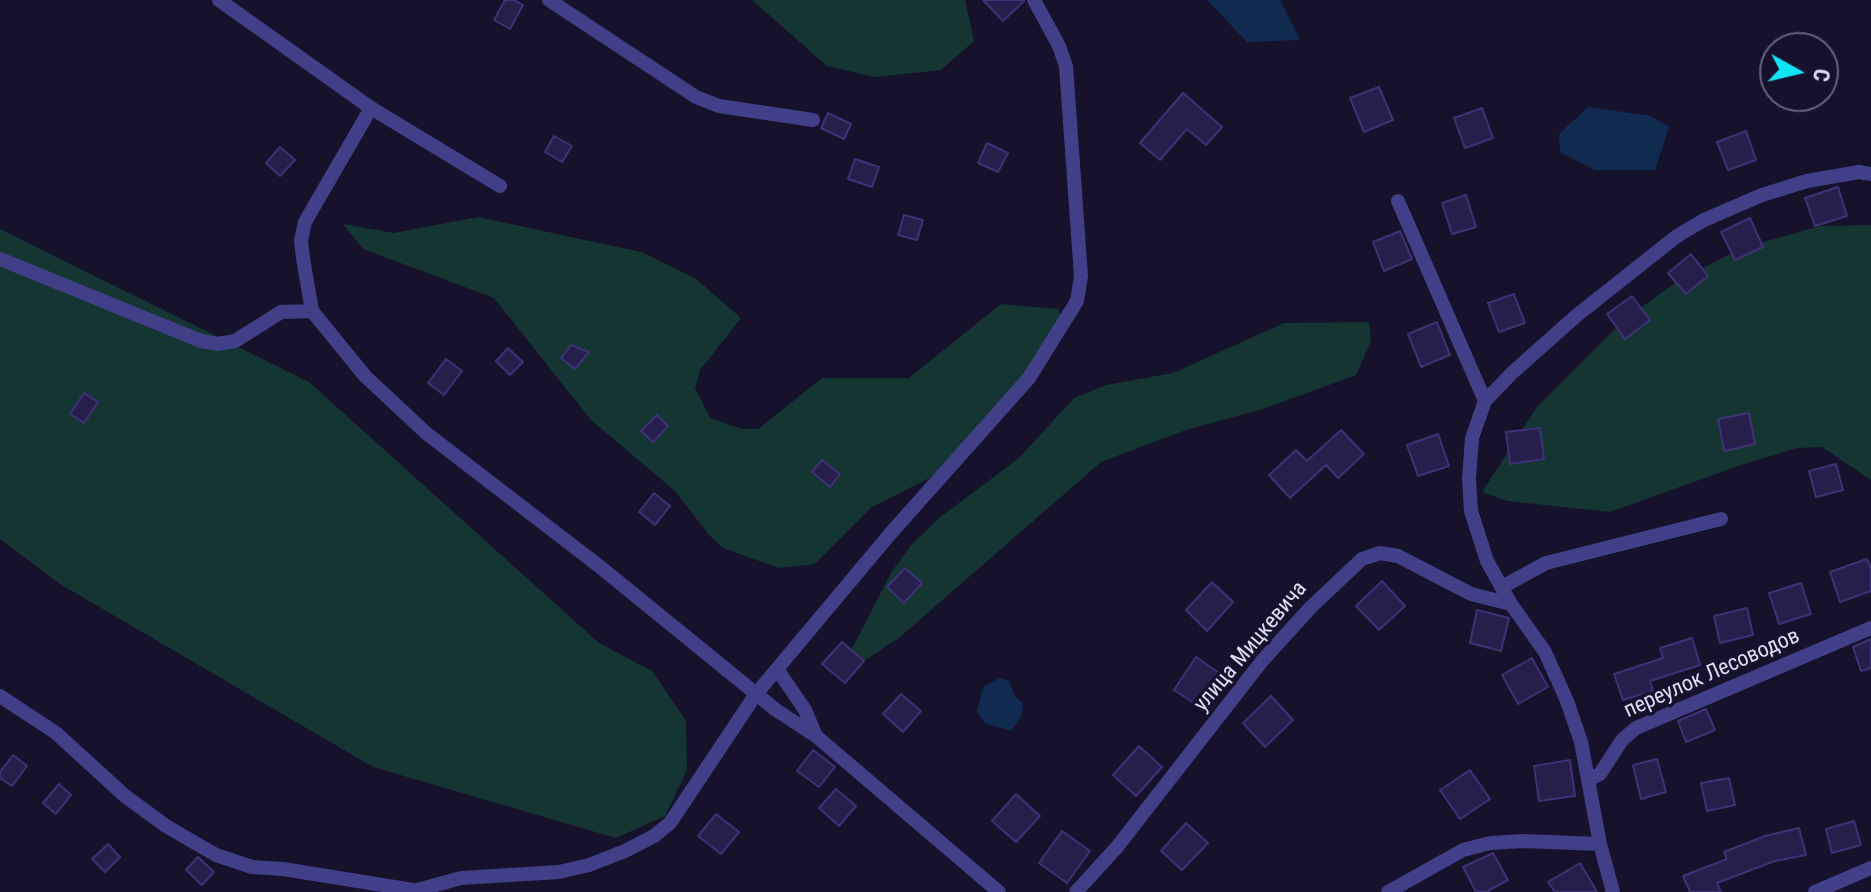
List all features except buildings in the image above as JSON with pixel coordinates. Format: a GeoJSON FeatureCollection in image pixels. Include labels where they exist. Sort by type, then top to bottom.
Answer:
{"type":"FeatureCollection","features":[{"type":"Feature","properties":{"kind":"street"},"geometry":{"type":"LineString","coordinates":[[219,0],[371,108],[500,186]]}},
{"type":"Feature","properties":{"kind":"street"},"geometry":{"type":"LineString","coordinates":[[549,0],[696,97],[719,106],[813,120]]}},
{"type":"Feature","properties":{"kind":"street"},"geometry":{"type":"LineString","coordinates":[[0,696],[56,733],[125,796],[166,826],[216,855],[252,867],[283,869],[411,891],[461,878],[559,872],[613,856],[654,836],[670,823],[756,694],[890,534],[1029,378],[1077,301],[1081,276],[1066,66],[1059,46],[1034,0]]}},
{"type":"Feature","properties":{"kind":"street"},"geometry":{"type":"LineString","coordinates":[[371,108],[305,222],[301,241],[312,311],[365,376],[397,408],[756,694],[816,736],[999,892]]}},
{"type":"Feature","properties":{"kind":"street"},"geometry":{"type":"LineString","coordinates":[[1613,892],[1600,844],[1581,742],[1567,701],[1545,652],[1511,604],[1487,561],[1471,511],[1469,479],[1472,438],[1485,401],[1576,316],[1677,236],[1704,220],[1762,195],[1807,181],[1859,172],[1871,174]]}},
{"type":"Feature","properties":{"kind":"street"},"geometry":{"type":"LineString","coordinates":[[1398,201],[1485,401]]}},
{"type":"Feature","properties":{"kind":"street"},"geometry":{"type":"LineString","coordinates":[[0,259],[201,341],[218,344],[235,341],[281,312],[312,311]]}},
{"type":"Feature","properties":{"kind":"street"},"geometry":{"type":"LineString","coordinates":[[1502,587],[1546,563],[1721,519]]}},
{"type":"Feature","properties":{"kind":"street","name":"улица Мицкевича"},"geometry":{"type":"LineString","coordinates":[[1076,892],[1117,847],[1262,661],[1311,607],[1362,559],[1380,553],[1398,556],[1471,594],[1511,604]]}},
{"type":"Feature","properties":{"kind":"street","name":"переулок Лесоводов"},"geometry":{"type":"LineString","coordinates":[[1588,780],[1600,774],[1622,740],[1636,728],[1871,628]]}},
{"type":"Feature","properties":{"kind":"street"},"geometry":{"type":"LineString","coordinates":[[777,669],[805,710],[816,736]]}},
{"type":"Feature","properties":{"kind":"street"},"geometry":{"type":"LineString","coordinates":[[1388,892],[1463,850],[1490,843],[1600,844]]}},
{"type":"Feature","properties":{"kind":"street"},"geometry":{"type":"LineString","coordinates":[[1815,892],[1871,868]]}},
{"type":"Feature","properties":{"kind":"green space"},"geometry":{"type":"Polygon","coordinates":[[[752,0],[965,0],[974,41],[941,70],[875,77],[827,66],[752,0]]]}},
{"type":"Feature","properties":{"kind":"green space"},"geometry":{"type":"Polygon","coordinates":[[[478,217],[641,252],[695,278],[741,318],[700,370],[695,388],[710,418],[742,429],[758,429],[822,378],[909,378],[1001,304],[1058,309],[1064,326],[955,465],[872,507],[815,564],[779,568],[723,548],[709,535],[675,491],[591,420],[494,298],[363,249],[343,224],[394,233],[478,217]]]}},
{"type":"Feature","properties":{"kind":"green space"},"geometry":{"type":"Polygon","coordinates":[[[1871,225],[1871,480],[1822,447],[1797,448],[1741,465],[1610,512],[1508,501],[1482,492],[1537,407],[1625,319],[1682,278],[1743,248],[1820,226],[1871,225]]]}},
{"type":"Feature","properties":{"kind":"green space"},"geometry":{"type":"Polygon","coordinates":[[[0,229],[309,382],[599,643],[652,671],[686,721],[687,770],[665,816],[616,838],[373,767],[60,584],[0,539],[0,229]]]}},
{"type":"Feature","properties":{"kind":"green space"},"geometry":{"type":"Polygon","coordinates":[[[1369,322],[1371,341],[1356,375],[1266,408],[1186,430],[1101,462],[900,637],[864,661],[845,662],[892,571],[912,544],[939,518],[1019,458],[1074,398],[1106,385],[1173,373],[1284,323],[1369,322]]]}},
{"type":"Feature","properties":{"kind":"water"},"geometry":{"type":"Polygon","coordinates":[[[1207,0],[1280,0],[1300,40],[1247,42],[1207,0]]]}},
{"type":"Feature","properties":{"kind":"water"},"geometry":{"type":"Polygon","coordinates":[[[1588,107],[1651,116],[1669,127],[1655,170],[1595,170],[1560,152],[1559,134],[1588,107]]]}},
{"type":"Feature","properties":{"kind":"water"},"geometry":{"type":"Polygon","coordinates":[[[1000,678],[1009,681],[1023,706],[1021,717],[1011,731],[986,724],[977,712],[983,687],[1000,678]]]}}]}
